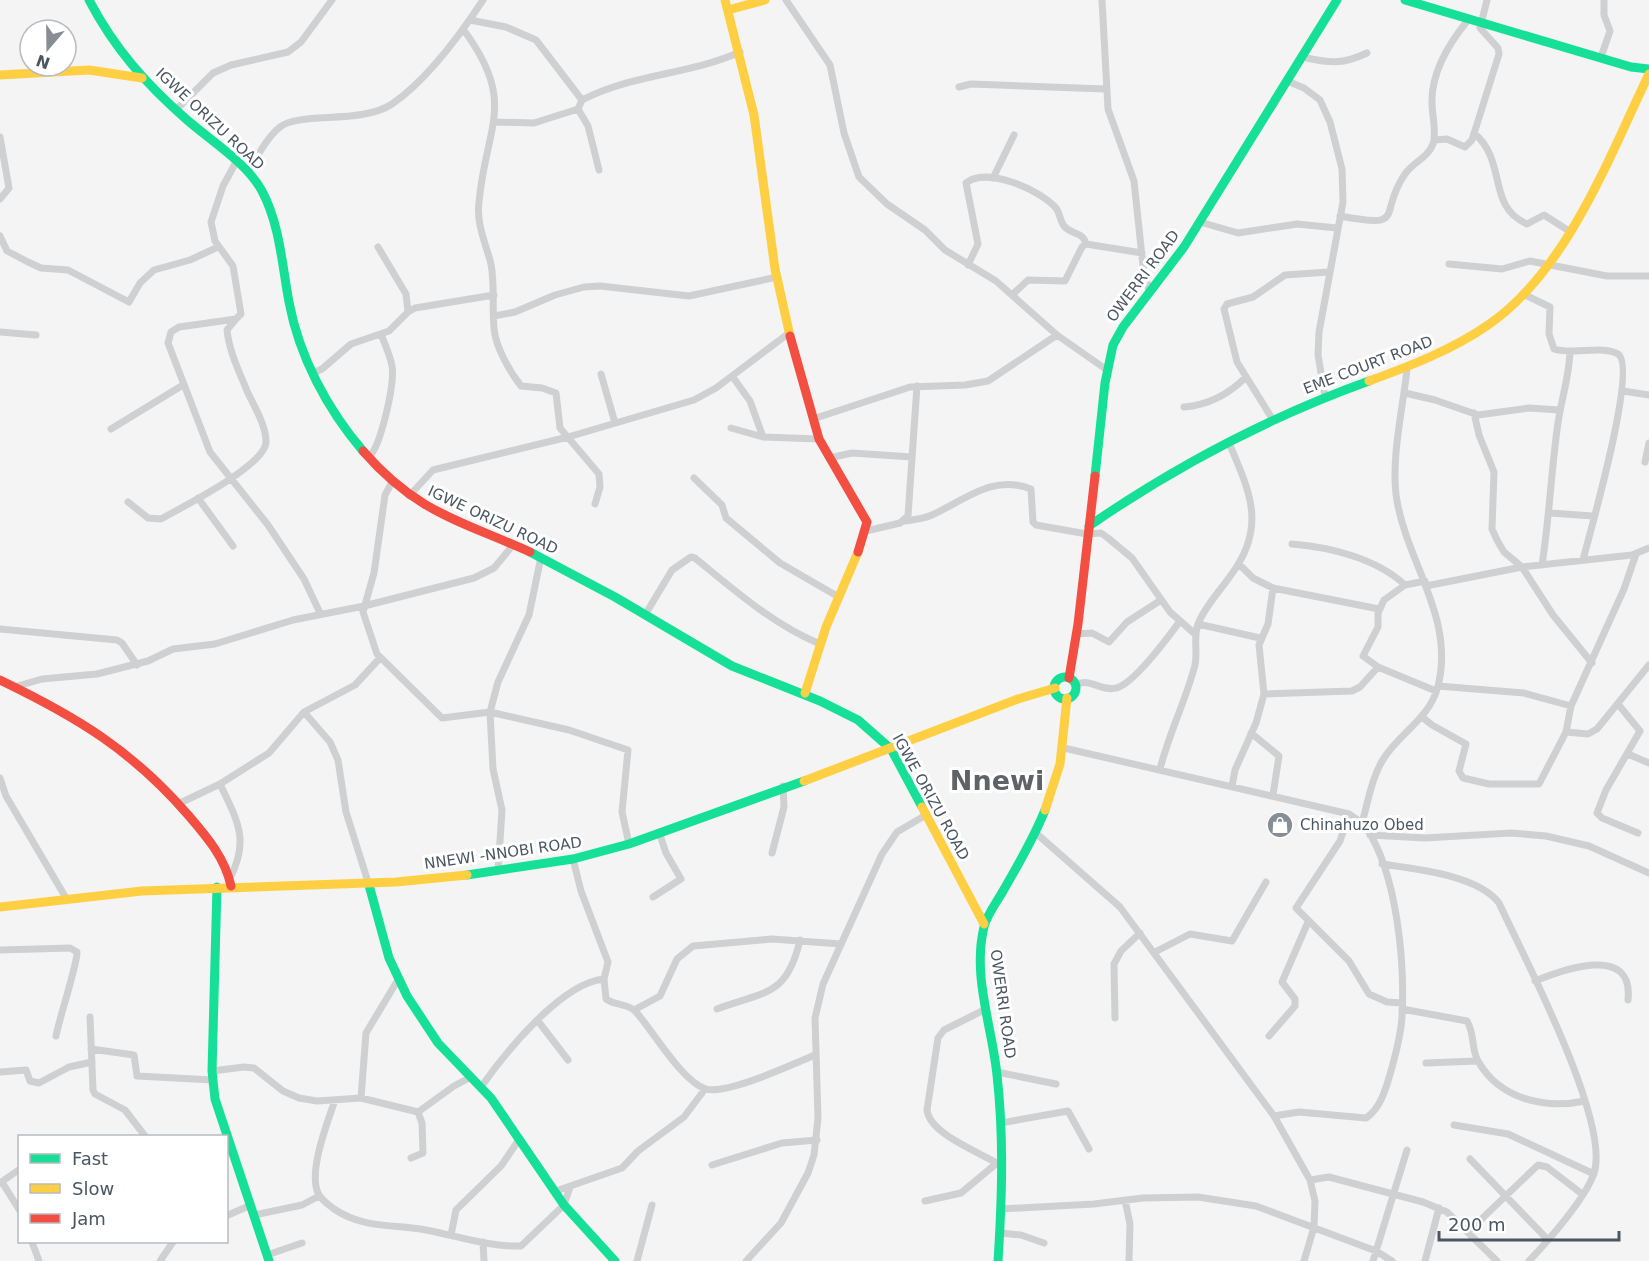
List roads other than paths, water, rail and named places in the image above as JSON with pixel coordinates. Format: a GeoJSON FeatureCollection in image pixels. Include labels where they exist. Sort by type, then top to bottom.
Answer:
{"type":"FeatureCollection","features":[{"type":"Feature","properties":{"kind":"main road","name":"IGWE ORIZU ROAD"},"geometry":{"type":"LineString","coordinates":[[89,0],[107,34],[142,78],[248,172],[265,194],[272,214],[290,306],[313,373],[337,415],[369,458],[392,482],[409,496],[448,518],[542,557],[740,670],[805,693],[860,721],[879,735],[891,749],[984,924]]}},
{"type":"Feature","properties":{"kind":"main road"},"geometry":{"type":"LineString","coordinates":[[724,0],[740,52],[757,129],[777,277],[789,333],[819,439],[836,472],[864,514],[866,531],[837,596],[805,693]]}},
{"type":"Feature","properties":{"kind":"main road"},"geometry":{"type":"LineString","coordinates":[[728,10],[765,0]]}},
{"type":"Feature","properties":{"kind":"main road","name":"OWERRI ROAD"},"geometry":{"type":"LineString","coordinates":[[1072,682],[1107,370],[1117,336],[1200,222],[1337,0]]}},
{"type":"Feature","properties":{"kind":"main road"},"geometry":{"type":"LineString","coordinates":[[1405,0],[1631,67],[1649,69]]}},
{"type":"Feature","properties":{"kind":"main road"},"geometry":{"type":"LineString","coordinates":[[0,75],[89,70],[142,78]]}},
{"type":"Feature","properties":{"kind":"main road","name":"EME COURT ROAD"},"geometry":{"type":"LineString","coordinates":[[1088,530],[1148,486],[1229,443],[1325,397],[1407,369],[1472,336],[1494,321],[1523,294],[1547,265],[1569,231],[1649,74]]}},
{"type":"Feature","properties":{"kind":"main road"},"geometry":{"type":"LineString","coordinates":[[1059,679],[1072,682],[1074,694],[1067,699],[1060,697],[1054,688],[1059,679]]}},
{"type":"Feature","properties":{"kind":"main road"},"geometry":{"type":"LineString","coordinates":[[0,680],[54,708],[126,753],[161,784],[211,842],[231,882]]}},
{"type":"Feature","properties":{"kind":"main road","name":"NNEWI -NNOBI ROAD"},"geometry":{"type":"LineString","coordinates":[[0,907],[66,898],[217,887],[231,882],[369,885],[498,871],[573,859],[629,843],[891,749],[1018,699],[1054,688]]}},
{"type":"Feature","properties":{"kind":"main road","name":"OWERRI ROAD"},"geometry":{"type":"LineString","coordinates":[[998,1261],[1001,1209],[997,1072],[979,949],[984,924],[1037,834],[1050,799],[1064,748],[1067,699]]}},
{"type":"Feature","properties":{"kind":"main road"},"geometry":{"type":"LineString","coordinates":[[369,885],[389,958],[438,1043],[491,1098],[518,1141],[564,1205],[615,1261]]}},
{"type":"Feature","properties":{"kind":"main road"},"geometry":{"type":"LineString","coordinates":[[217,887],[212,1075],[215,1099],[227,1135]]}},
{"type":"Feature","properties":{"kind":"main road"},"geometry":{"type":"LineString","coordinates":[[228,1137],[268,1258]]}},
{"type":"Feature","properties":{"kind":"street"},"geometry":{"type":"LineString","coordinates":[[177,109],[213,73],[231,65],[288,52],[301,42],[332,0]]}},
{"type":"Feature","properties":{"kind":"street"},"geometry":{"type":"LineString","coordinates":[[248,172],[271,136],[280,127],[291,122],[348,117],[391,104],[412,87],[463,29],[483,0]]}},
{"type":"Feature","properties":{"kind":"street"},"geometry":{"type":"LineString","coordinates":[[786,0],[830,65],[844,134],[859,177],[887,204],[925,230],[945,250],[1013,294],[1057,335],[1107,370]]}},
{"type":"Feature","properties":{"kind":"street"},"geometry":{"type":"LineString","coordinates":[[1102,0],[1107,109],[1134,181],[1142,253],[1149,291]]}},
{"type":"Feature","properties":{"kind":"street"},"geometry":{"type":"LineString","coordinates":[[1434,140],[1447,139],[1465,147],[1474,133],[1499,54],[1498,48],[1480,28],[1479,22],[1487,0]]}},
{"type":"Feature","properties":{"kind":"street"},"geometry":{"type":"LineString","coordinates":[[1601,57],[1610,31],[1604,15],[1604,0]]}},
{"type":"Feature","properties":{"kind":"street"},"geometry":{"type":"LineString","coordinates":[[470,20],[522,32],[536,40],[582,99]]}},
{"type":"Feature","properties":{"kind":"street"},"geometry":{"type":"LineString","coordinates":[[1340,216],[1369,222],[1386,219],[1407,172],[1426,155],[1434,140],[1432,97],[1444,54],[1468,20]]}},
{"type":"Feature","properties":{"kind":"street"},"geometry":{"type":"LineString","coordinates":[[463,29],[477,50],[495,95],[495,122],[478,206],[484,246],[490,262],[497,339],[517,380],[525,388],[542,388],[556,393],[560,428],[599,474],[600,487],[595,504]]}},
{"type":"Feature","properties":{"kind":"street"},"geometry":{"type":"LineString","coordinates":[[578,109],[582,99],[612,86],[714,64],[740,52]]}},
{"type":"Feature","properties":{"kind":"street"},"geometry":{"type":"LineString","coordinates":[[1302,57],[1338,63],[1350,61],[1367,53]]}},
{"type":"Feature","properties":{"kind":"street"},"geometry":{"type":"LineString","coordinates":[[1287,81],[1317,96],[1324,107],[1342,170],[1342,202],[1329,272],[1318,355],[1325,397]]}},
{"type":"Feature","properties":{"kind":"street"},"geometry":{"type":"LineString","coordinates":[[959,87],[971,84],[1105,89]]}},
{"type":"Feature","properties":{"kind":"street"},"geometry":{"type":"LineString","coordinates":[[495,122],[534,123],[578,109]]}},
{"type":"Feature","properties":{"kind":"street"},"geometry":{"type":"LineString","coordinates":[[578,109],[588,126],[600,170]]}},
{"type":"Feature","properties":{"kind":"street"},"geometry":{"type":"LineString","coordinates":[[1474,133],[1491,151],[1505,207],[1527,224],[1544,215],[1569,231]]}},
{"type":"Feature","properties":{"kind":"street"},"geometry":{"type":"LineString","coordinates":[[993,178],[1014,135]]}},
{"type":"Feature","properties":{"kind":"street"},"geometry":{"type":"LineString","coordinates":[[0,136],[9,188],[0,199]]}},
{"type":"Feature","properties":{"kind":"street"},"geometry":{"type":"LineString","coordinates":[[128,502],[154,520],[161,519],[252,463],[260,454],[266,440],[228,336],[227,330],[241,314],[233,266],[218,247],[212,234],[211,222],[223,186],[236,162]]}},
{"type":"Feature","properties":{"kind":"street"},"geometry":{"type":"LineString","coordinates":[[968,265],[978,244],[966,183],[970,180],[993,178],[1020,184],[1054,206],[1065,227],[1082,235],[1086,244]]}},
{"type":"Feature","properties":{"kind":"street"},"geometry":{"type":"LineString","coordinates":[[1200,222],[1238,233],[1296,224],[1337,228]]}},
{"type":"Feature","properties":{"kind":"street"},"geometry":{"type":"LineString","coordinates":[[0,236],[7,251],[28,262],[41,268],[68,270],[129,302],[140,283],[154,270],[190,260],[218,247]]}},
{"type":"Feature","properties":{"kind":"street"},"geometry":{"type":"LineString","coordinates":[[1013,294],[1028,280],[1065,281],[1082,247],[1086,244]]}},
{"type":"Feature","properties":{"kind":"street"},"geometry":{"type":"LineString","coordinates":[[1086,244],[1142,253]]}},
{"type":"Feature","properties":{"kind":"street"},"geometry":{"type":"LineString","coordinates":[[378,247],[406,294],[408,312]]}},
{"type":"Feature","properties":{"kind":"street"},"geometry":{"type":"LineString","coordinates":[[1449,264],[1502,269],[1524,262],[1607,276],[1649,276]]}},
{"type":"Feature","properties":{"kind":"street"},"geometry":{"type":"LineString","coordinates":[[1274,420],[1246,376],[1233,350],[1224,309],[1227,304],[1253,297],[1285,275],[1329,272]]}},
{"type":"Feature","properties":{"kind":"street"},"geometry":{"type":"LineString","coordinates":[[494,316],[515,312],[555,295],[584,287],[620,288],[689,296],[777,277]]}},
{"type":"Feature","properties":{"kind":"street"},"geometry":{"type":"LineString","coordinates":[[313,373],[322,369],[351,344],[389,331],[408,312],[442,303],[494,294]]}},
{"type":"Feature","properties":{"kind":"street"},"geometry":{"type":"LineString","coordinates":[[1523,294],[1550,307],[1551,344],[1554,349],[1570,352],[1608,351],[1620,355],[1624,371],[1623,391],[1583,560]]}},
{"type":"Feature","properties":{"kind":"street"},"geometry":{"type":"LineString","coordinates":[[236,319],[179,327],[171,332],[168,343],[210,452],[268,525],[303,579],[320,613]]}},
{"type":"Feature","properties":{"kind":"street"},"geometry":{"type":"LineString","coordinates":[[0,332],[36,335]]}},
{"type":"Feature","properties":{"kind":"street"},"geometry":{"type":"LineString","coordinates":[[409,496],[433,470],[568,437],[680,406],[706,395],[789,333]]}},
{"type":"Feature","properties":{"kind":"street"},"geometry":{"type":"LineString","coordinates":[[369,458],[376,451],[383,430],[392,372],[381,334]]}},
{"type":"Feature","properties":{"kind":"street"},"geometry":{"type":"LineString","coordinates":[[813,419],[917,386],[965,386],[988,381],[1008,371],[1057,335]]}},
{"type":"Feature","properties":{"kind":"street"},"geometry":{"type":"LineString","coordinates":[[1542,565],[1550,513],[1559,410],[1570,371],[1570,352]]}},
{"type":"Feature","properties":{"kind":"street"},"geometry":{"type":"LineString","coordinates":[[1362,823],[1381,761],[1422,717],[1437,689],[1441,631],[1397,501],[1397,459],[1407,369]]}},
{"type":"Feature","properties":{"kind":"street"},"geometry":{"type":"LineString","coordinates":[[601,374],[615,423]]}},
{"type":"Feature","properties":{"kind":"street"},"geometry":{"type":"LineString","coordinates":[[732,376],[750,401],[763,436]]}},
{"type":"Feature","properties":{"kind":"street"},"geometry":{"type":"LineString","coordinates":[[1184,407],[1200,406],[1214,400],[1229,392],[1246,376]]}},
{"type":"Feature","properties":{"kind":"street"},"geometry":{"type":"LineString","coordinates":[[111,429],[183,385]]}},
{"type":"Feature","properties":{"kind":"street"},"geometry":{"type":"LineString","coordinates":[[904,522],[908,516],[917,386]]}},
{"type":"Feature","properties":{"kind":"street"},"geometry":{"type":"LineString","coordinates":[[1623,391],[1649,395]]}},
{"type":"Feature","properties":{"kind":"street"},"geometry":{"type":"LineString","coordinates":[[1405,393],[1474,413],[1490,414],[1529,408],[1559,410]]}},
{"type":"Feature","properties":{"kind":"street"},"geometry":{"type":"LineString","coordinates":[[1474,413],[1479,435],[1494,472],[1492,529],[1504,552],[1522,567],[1553,615],[1592,663]]}},
{"type":"Feature","properties":{"kind":"street"},"geometry":{"type":"LineString","coordinates":[[731,428],[763,436],[819,439]]}},
{"type":"Feature","properties":{"kind":"street"},"geometry":{"type":"LineString","coordinates":[[1160,769],[1196,662],[1195,634],[1198,624],[1239,564],[1250,541],[1253,524],[1248,487],[1229,443]]}},
{"type":"Feature","properties":{"kind":"street"},"geometry":{"type":"LineString","coordinates":[[1645,462],[1649,443]]}},
{"type":"Feature","properties":{"kind":"street"},"geometry":{"type":"LineString","coordinates":[[830,458],[852,453],[912,457]]}},
{"type":"Feature","properties":{"kind":"street"},"geometry":{"type":"LineString","coordinates":[[694,478],[722,505],[726,518],[780,563],[837,596]]}},
{"type":"Feature","properties":{"kind":"street"},"geometry":{"type":"LineString","coordinates":[[392,482],[385,495],[374,573],[364,606],[369,635],[380,658],[389,663],[442,718],[490,712],[560,728],[628,750],[622,812],[629,843]]}},
{"type":"Feature","properties":{"kind":"street"},"geometry":{"type":"LineString","coordinates":[[866,531],[929,517],[987,487],[1006,483],[1031,489],[1033,522],[1036,525],[1101,533],[1132,558],[1161,600],[1195,634]]}},
{"type":"Feature","properties":{"kind":"street"},"geometry":{"type":"LineString","coordinates":[[198,498],[233,546]]}},
{"type":"Feature","properties":{"kind":"street"},"geometry":{"type":"LineString","coordinates":[[1550,513],[1593,516]]}},
{"type":"Feature","properties":{"kind":"street"},"geometry":{"type":"LineString","coordinates":[[1292,544],[1340,552],[1384,570],[1404,585]]}},
{"type":"Feature","properties":{"kind":"street"},"geometry":{"type":"LineString","coordinates":[[14,687],[28,681],[97,674],[137,665],[173,649],[215,644],[320,613],[364,606],[485,574],[494,568],[513,545]]}},
{"type":"Feature","properties":{"kind":"street"},"geometry":{"type":"LineString","coordinates":[[1571,706],[1524,693],[1437,689],[1378,667],[1365,659],[1363,653],[1378,627],[1379,609],[1389,595],[1404,585],[1425,584],[1522,567],[1636,554],[1649,548]]}},
{"type":"Feature","properties":{"kind":"street"},"geometry":{"type":"LineString","coordinates":[[1422,717],[1466,744],[1460,776],[1489,784],[1539,784],[1566,732],[1571,706],[1624,589],[1636,554]]}},
{"type":"Feature","properties":{"kind":"street"},"geometry":{"type":"LineString","coordinates":[[498,871],[502,810],[493,769],[490,712],[498,682],[529,615],[542,557]]}},
{"type":"Feature","properties":{"kind":"street"},"geometry":{"type":"LineString","coordinates":[[645,615],[672,570],[691,557],[735,592],[806,638],[820,644]]}},
{"type":"Feature","properties":{"kind":"street"},"geometry":{"type":"LineString","coordinates":[[1239,564],[1253,578],[1273,588],[1379,609]]}},
{"type":"Feature","properties":{"kind":"street"},"geometry":{"type":"LineString","coordinates":[[1232,786],[1235,770],[1264,694],[1260,639],[1268,624],[1273,588]]}},
{"type":"Feature","properties":{"kind":"street"},"geometry":{"type":"LineString","coordinates":[[1076,634],[1089,633],[1110,642],[1127,622],[1161,600]]}},
{"type":"Feature","properties":{"kind":"street"},"geometry":{"type":"LineString","coordinates":[[1072,682],[1083,682],[1109,689],[1123,685],[1155,655],[1180,621]]}},
{"type":"Feature","properties":{"kind":"street"},"geometry":{"type":"LineString","coordinates":[[1198,624],[1260,639]]}},
{"type":"Feature","properties":{"kind":"street"},"geometry":{"type":"LineString","coordinates":[[0,629],[117,640],[122,643],[137,665]]}},
{"type":"Feature","properties":{"kind":"street"},"geometry":{"type":"LineString","coordinates":[[178,804],[220,784],[269,753],[304,712],[355,685],[380,658]]}},
{"type":"Feature","properties":{"kind":"street"},"geometry":{"type":"LineString","coordinates":[[1566,732],[1588,734],[1597,729],[1649,665]]}},
{"type":"Feature","properties":{"kind":"street"},"geometry":{"type":"LineString","coordinates":[[1264,694],[1352,691],[1360,687],[1378,667]]}},
{"type":"Feature","properties":{"kind":"street"},"geometry":{"type":"LineString","coordinates":[[1618,704],[1640,727],[1638,736],[1606,790],[1597,813],[1602,818],[1638,833]]}},
{"type":"Feature","properties":{"kind":"street"},"geometry":{"type":"LineString","coordinates":[[304,712],[330,742],[338,760],[346,812],[369,885]]}},
{"type":"Feature","properties":{"kind":"street"},"geometry":{"type":"LineString","coordinates":[[1251,733],[1279,756],[1273,795]]}},
{"type":"Feature","properties":{"kind":"street"},"geometry":{"type":"LineString","coordinates":[[1064,748],[1349,814],[1362,823],[1370,835],[1382,864],[1395,911],[1402,1006],[1401,1028],[1386,1088],[1371,1115],[1357,1119],[1299,1112],[1274,1116]]}},
{"type":"Feature","properties":{"kind":"street"},"geometry":{"type":"LineString","coordinates":[[1628,754],[1649,763]]}},
{"type":"Feature","properties":{"kind":"street"},"geometry":{"type":"LineString","coordinates":[[0,778],[3,797],[66,898]]}},
{"type":"Feature","properties":{"kind":"street"},"geometry":{"type":"LineString","coordinates":[[220,784],[236,817],[240,843],[241,856],[231,882]]}},
{"type":"Feature","properties":{"kind":"street"},"geometry":{"type":"LineString","coordinates":[[772,854],[784,807],[783,786]]}},
{"type":"Feature","properties":{"kind":"street"},"geometry":{"type":"LineString","coordinates":[[1349,814],[1340,841],[1316,880],[1297,904],[1298,912],[1349,961],[1369,994],[1402,1006],[1467,1021],[1473,1034],[1477,1060],[1498,1084],[1534,1103],[1564,1105],[1585,1101]]}},
{"type":"Feature","properties":{"kind":"street"},"geometry":{"type":"LineString","coordinates":[[746,1261],[777,1228],[796,1199],[808,1173],[817,1140],[815,1018],[818,999],[882,854],[893,837],[926,815]]}},
{"type":"Feature","properties":{"kind":"street"},"geometry":{"type":"LineString","coordinates":[[653,897],[681,879],[666,853],[659,832]]}},
{"type":"Feature","properties":{"kind":"street"},"geometry":{"type":"LineString","coordinates":[[1370,835],[1425,838],[1511,833],[1545,836],[1588,846],[1649,873]]}},
{"type":"Feature","properties":{"kind":"street"},"geometry":{"type":"LineString","coordinates":[[1037,834],[1108,894],[1155,952],[1274,1116],[1310,1180],[1316,1201],[1314,1227],[1304,1261]]}},
{"type":"Feature","properties":{"kind":"street"},"geometry":{"type":"LineString","coordinates":[[573,859],[581,891],[608,962],[604,979],[606,999],[634,1010],[676,1064],[705,1089]]}},
{"type":"Feature","properties":{"kind":"street"},"geometry":{"type":"LineString","coordinates":[[1382,864],[1459,880],[1482,887],[1492,893],[1499,903],[1554,1020],[1585,1101],[1594,1142],[1594,1174],[1548,1240],[1529,1261]]}},
{"type":"Feature","properties":{"kind":"street"},"geometry":{"type":"LineString","coordinates":[[1155,952],[1190,934],[1232,941],[1266,882]]}},
{"type":"Feature","properties":{"kind":"street"},"geometry":{"type":"LineString","coordinates":[[1269,1036],[1295,1006],[1294,999],[1282,982],[1308,922]]}},
{"type":"Feature","properties":{"kind":"street"},"geometry":{"type":"LineString","coordinates":[[1114,1018],[1114,964],[1121,951],[1140,933]]}},
{"type":"Feature","properties":{"kind":"street"},"geometry":{"type":"LineString","coordinates":[[634,1010],[660,996],[677,959],[687,948],[772,939],[841,944]]}},
{"type":"Feature","properties":{"kind":"street"},"geometry":{"type":"LineString","coordinates":[[717,1009],[776,988],[784,981],[794,964],[800,940]]}},
{"type":"Feature","properties":{"kind":"street"},"geometry":{"type":"LineString","coordinates":[[0,950],[70,948],[77,952],[78,959],[68,986],[56,1036]]}},
{"type":"Feature","properties":{"kind":"street"},"geometry":{"type":"LineString","coordinates":[[1535,981],[1566,968],[1593,964],[1610,967],[1625,979],[1629,988],[1628,1000]]}},
{"type":"Feature","properties":{"kind":"street"},"geometry":{"type":"LineString","coordinates":[[361,1098],[366,1034],[399,978]]}},
{"type":"Feature","properties":{"kind":"street"},"geometry":{"type":"LineString","coordinates":[[481,1087],[515,1040],[582,985],[604,979]]}},
{"type":"Feature","properties":{"kind":"street"},"geometry":{"type":"LineString","coordinates":[[925,1201],[961,1193],[1000,1165],[939,1130],[931,1122],[927,1110],[938,1038],[944,1030],[986,1009]]}},
{"type":"Feature","properties":{"kind":"street"},"geometry":{"type":"LineString","coordinates":[[90,1017],[95,1094],[125,1110],[144,1135]]}},
{"type":"Feature","properties":{"kind":"street"},"geometry":{"type":"LineString","coordinates":[[538,1021],[568,1060]]}},
{"type":"Feature","properties":{"kind":"street"},"geometry":{"type":"LineString","coordinates":[[91,1049],[134,1055],[137,1076],[212,1075],[244,1066],[254,1068],[283,1091],[299,1098],[335,1100],[361,1098],[418,1112],[454,1086],[471,1077]]}},
{"type":"Feature","properties":{"kind":"street"},"geometry":{"type":"LineString","coordinates":[[556,1191],[622,1168],[638,1151],[684,1117],[705,1089],[753,1082],[815,1055]]}},
{"type":"Feature","properties":{"kind":"street"},"geometry":{"type":"LineString","coordinates":[[1426,1063],[1470,1063],[1477,1060]]}},
{"type":"Feature","properties":{"kind":"street"},"geometry":{"type":"LineString","coordinates":[[0,1072],[22,1068],[26,1070],[30,1081],[39,1083],[69,1067],[92,1062]]}},
{"type":"Feature","properties":{"kind":"street"},"geometry":{"type":"LineString","coordinates":[[997,1072],[1056,1084]]}},
{"type":"Feature","properties":{"kind":"street"},"geometry":{"type":"LineString","coordinates":[[335,1100],[318,1151],[316,1184],[319,1196],[339,1212],[364,1223],[521,1246],[564,1205],[570,1186]]}},
{"type":"Feature","properties":{"kind":"street"},"geometry":{"type":"LineString","coordinates":[[1000,1123],[1068,1111],[1089,1149]]}},
{"type":"Feature","properties":{"kind":"street"},"geometry":{"type":"LineString","coordinates":[[411,1158],[423,1153],[422,1124],[418,1112]]}},
{"type":"Feature","properties":{"kind":"street"},"geometry":{"type":"LineString","coordinates":[[1454,1125],[1508,1134],[1594,1174]]}},
{"type":"Feature","properties":{"kind":"street"},"geometry":{"type":"LineString","coordinates":[[712,1165],[782,1143],[817,1140]]}},
{"type":"Feature","properties":{"kind":"street"},"geometry":{"type":"LineString","coordinates":[[451,1236],[456,1209],[501,1166],[518,1141]]}},
{"type":"Feature","properties":{"kind":"street"},"geometry":{"type":"LineString","coordinates":[[1373,1261],[1407,1150]]}},
{"type":"Feature","properties":{"kind":"street"},"geometry":{"type":"LineString","coordinates":[[1470,1160],[1548,1240]]}},
{"type":"Feature","properties":{"kind":"street"},"geometry":{"type":"LineString","coordinates":[[1468,1232],[1538,1165],[1547,1167],[1582,1194]]}},
{"type":"Feature","properties":{"kind":"street"},"geometry":{"type":"LineString","coordinates":[[18,1169],[1,1182],[18,1208]]}},
{"type":"Feature","properties":{"kind":"street"},"geometry":{"type":"LineString","coordinates":[[1310,1180],[1329,1177],[1438,1208],[1447,1212],[1497,1261]]}},
{"type":"Feature","properties":{"kind":"street"},"geometry":{"type":"LineString","coordinates":[[254,1215],[287,1209],[319,1196]]}},
{"type":"Feature","properties":{"kind":"street"},"geometry":{"type":"LineString","coordinates":[[1001,1209],[1198,1197],[1256,1206],[1376,1251],[1392,1261]]}},
{"type":"Feature","properties":{"kind":"street"},"geometry":{"type":"LineString","coordinates":[[1125,1200],[1130,1224],[1130,1261]]}},
{"type":"Feature","properties":{"kind":"street"},"geometry":{"type":"LineString","coordinates":[[228,1215],[251,1205]]}},
{"type":"Feature","properties":{"kind":"street"},"geometry":{"type":"LineString","coordinates":[[637,1261],[638,1247],[652,1205]]}},
{"type":"Feature","properties":{"kind":"street"},"geometry":{"type":"LineString","coordinates":[[1425,1261],[1438,1208]]}},
{"type":"Feature","properties":{"kind":"street"},"geometry":{"type":"LineString","coordinates":[[1000,1233],[1021,1235],[1044,1244]]}},
{"type":"Feature","properties":{"kind":"street"},"geometry":{"type":"LineString","coordinates":[[483,1242],[484,1261]]}},
{"type":"Feature","properties":{"kind":"street"},"geometry":{"type":"LineString","coordinates":[[32,1243],[39,1261]]}},
{"type":"Feature","properties":{"kind":"street"},"geometry":{"type":"LineString","coordinates":[[160,1261],[172,1243]]}},
{"type":"Feature","properties":{"kind":"street"},"geometry":{"type":"LineString","coordinates":[[268,1258],[302,1243]]}},
{"type":"Feature","properties":{"kind":"place","name":"Chinahuzo Obed"},"geometry":{"type":"Point","coordinates":[1280,825]}},
{"type":"Feature","properties":{"kind":"district","name":"Nnewi"},"geometry":{"type":"Point","coordinates":[997,781]}}]}
